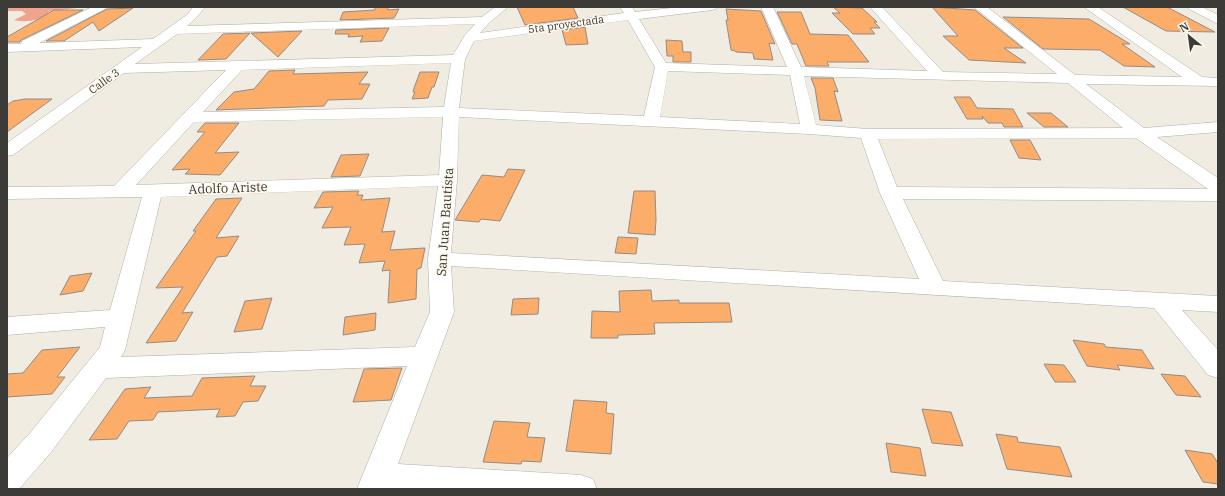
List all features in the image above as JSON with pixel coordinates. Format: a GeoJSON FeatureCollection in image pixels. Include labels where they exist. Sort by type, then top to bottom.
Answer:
{"type":"FeatureCollection","features":[{"type":"Feature","properties":{"kind":"street"},"geometry":{"type":"LineString","coordinates":[[7,55],[14,48],[101,7]]}},
{"type":"Feature","properties":{"kind":"street","name":"Calle 3"},"geometry":{"type":"LineString","coordinates":[[7,151],[154,43],[174,30],[192,16],[199,7]]}},
{"type":"Feature","properties":{"kind":"street","name":"5ta proyectada"},"geometry":{"type":"LineString","coordinates":[[469,38],[628,11],[712,7]]}},
{"type":"Feature","properties":{"kind":"street"},"geometry":{"type":"LineString","coordinates":[[767,7],[796,71],[809,129]]}},
{"type":"Feature","properties":{"kind":"street"},"geometry":{"type":"LineString","coordinates":[[876,7],[939,76]]}},
{"type":"Feature","properties":{"kind":"street"},"geometry":{"type":"LineString","coordinates":[[980,7],[1140,133],[1218,187]]}},
{"type":"Feature","properties":{"kind":"street"},"geometry":{"type":"LineString","coordinates":[[1090,7],[1218,95]]}},
{"type":"Feature","properties":{"kind":"street"},"geometry":{"type":"LineString","coordinates":[[1193,7],[1218,20]]}},
{"type":"Feature","properties":{"kind":"street"},"geometry":{"type":"LineString","coordinates":[[628,11],[662,68],[651,122]]}},
{"type":"Feature","properties":{"kind":"street"},"geometry":{"type":"LineString","coordinates":[[316,13],[320,25]]}},
{"type":"Feature","properties":{"kind":"street"},"geometry":{"type":"LineString","coordinates":[[174,30],[320,25],[494,13]]}},
{"type":"Feature","properties":{"kind":"street","name":"San Juan Bautista"},"geometry":{"type":"LineString","coordinates":[[375,483],[442,312],[439,259],[448,180],[451,112],[458,59],[469,38],[494,13]]}},
{"type":"Feature","properties":{"kind":"street"},"geometry":{"type":"LineString","coordinates":[[14,48],[154,43]]}},
{"type":"Feature","properties":{"kind":"street"},"geometry":{"type":"LineString","coordinates":[[121,68],[458,59]]}},
{"type":"Feature","properties":{"kind":"street"},"geometry":{"type":"LineString","coordinates":[[121,190],[239,65]]}},
{"type":"Feature","properties":{"kind":"street"},"geometry":{"type":"LineString","coordinates":[[662,68],[1218,82]]}},
{"type":"Feature","properties":{"kind":"street"},"geometry":{"type":"LineString","coordinates":[[190,117],[451,112],[809,129],[868,134],[1140,133],[1218,127]]}},
{"type":"Feature","properties":{"kind":"street"},"geometry":{"type":"LineString","coordinates":[[868,134],[890,193],[935,288]]}},
{"type":"Feature","properties":{"kind":"street","name":"Adolfo Ariste"},"geometry":{"type":"LineString","coordinates":[[7,193],[121,190],[153,191],[448,180]]}},
{"type":"Feature","properties":{"kind":"street"},"geometry":{"type":"LineString","coordinates":[[7,480],[41,442],[112,350],[119,318],[153,191]]}},
{"type":"Feature","properties":{"kind":"street"},"geometry":{"type":"LineString","coordinates":[[890,193],[1218,195]]}},
{"type":"Feature","properties":{"kind":"street"},"geometry":{"type":"LineString","coordinates":[[439,259],[1218,304]]}},
{"type":"Feature","properties":{"kind":"street"},"geometry":{"type":"LineString","coordinates":[[1161,301],[1218,368]]}},
{"type":"Feature","properties":{"kind":"street"},"geometry":{"type":"LineString","coordinates":[[7,326],[119,318]]}},
{"type":"Feature","properties":{"kind":"street"},"geometry":{"type":"LineString","coordinates":[[98,368],[425,356]]}},
{"type":"Feature","properties":{"kind":"street"},"geometry":{"type":"LineString","coordinates":[[375,483],[581,489]]}},
{"type":"Feature","properties":{"kind":"shaded area"},"geometry":{"type":"Polygon","coordinates":[[[7,7],[85,7],[51,11],[48,12],[49,14],[41,18],[23,21],[14,20],[26,14],[22,11],[7,11],[7,7]]]}},
{"type":"Feature","properties":{"kind":"building"},"geometry":{"type":"Polygon","coordinates":[[[375,7],[388,7],[388,10],[399,9],[394,18],[340,20],[343,12],[375,10],[375,7]]]}},
{"type":"Feature","properties":{"kind":"building"},"geometry":{"type":"Polygon","coordinates":[[[517,7],[573,7],[578,18],[525,25],[517,7]]]}},
{"type":"Feature","properties":{"kind":"building"},"geometry":{"type":"Polygon","coordinates":[[[833,7],[862,8],[877,22],[874,22],[880,28],[870,28],[875,34],[853,34],[832,13],[840,13],[833,7]]]}},
{"type":"Feature","properties":{"kind":"building"},"geometry":{"type":"Polygon","coordinates":[[[932,7],[975,10],[1023,48],[1004,48],[1026,63],[969,60],[943,36],[958,36],[932,7]]]}},
{"type":"Feature","properties":{"kind":"building"},"geometry":{"type":"Polygon","coordinates":[[[1123,7],[1167,7],[1215,32],[1166,31],[1123,7]]]}},
{"type":"Feature","properties":{"kind":"building"},"geometry":{"type":"Polygon","coordinates":[[[133,8],[99,31],[93,22],[64,41],[46,41],[107,9],[133,8]]]}},
{"type":"Feature","properties":{"kind":"building"},"geometry":{"type":"Polygon","coordinates":[[[726,9],[761,11],[775,44],[769,43],[773,60],[754,59],[753,53],[736,52],[731,50],[726,20],[728,20],[726,9]]]}},
{"type":"Feature","properties":{"kind":"building"},"geometry":{"type":"Polygon","coordinates":[[[54,10],[83,10],[21,40],[20,42],[7,42],[7,37],[54,10]]]}},
{"type":"Feature","properties":{"kind":"building"},"geometry":{"type":"Polygon","coordinates":[[[777,12],[801,12],[810,34],[848,35],[869,62],[827,62],[829,66],[806,66],[797,44],[792,44],[777,12]]]}},
{"type":"Feature","properties":{"kind":"building"},"geometry":{"type":"Polygon","coordinates":[[[1003,17],[1089,19],[1130,44],[1122,44],[1155,67],[1124,66],[1100,50],[1043,49],[1003,17]]]}},
{"type":"Feature","properties":{"kind":"building"},"geometry":{"type":"Polygon","coordinates":[[[585,27],[588,44],[566,45],[562,30],[585,27]]]}},
{"type":"Feature","properties":{"kind":"building"},"geometry":{"type":"Polygon","coordinates":[[[389,28],[382,41],[360,42],[363,36],[348,37],[349,34],[335,34],[336,30],[389,28]]]}},
{"type":"Feature","properties":{"kind":"building"},"geometry":{"type":"Polygon","coordinates":[[[302,31],[278,57],[251,33],[302,31]]]}},
{"type":"Feature","properties":{"kind":"building"},"geometry":{"type":"Polygon","coordinates":[[[250,33],[226,59],[198,60],[223,34],[250,33]]]}},
{"type":"Feature","properties":{"kind":"building"},"geometry":{"type":"Polygon","coordinates":[[[666,40],[682,41],[683,52],[691,52],[691,62],[673,62],[673,56],[667,56],[666,40]]]}},
{"type":"Feature","properties":{"kind":"building"},"geometry":{"type":"Polygon","coordinates":[[[295,70],[293,74],[368,72],[359,84],[370,84],[362,99],[328,100],[324,106],[216,110],[234,92],[254,89],[269,71],[295,70]]]}},
{"type":"Feature","properties":{"kind":"building"},"geometry":{"type":"Polygon","coordinates":[[[420,72],[439,72],[434,87],[432,87],[428,98],[412,99],[415,92],[413,92],[414,88],[420,72]]]}},
{"type":"Feature","properties":{"kind":"building"},"geometry":{"type":"Polygon","coordinates":[[[811,78],[833,78],[838,92],[834,91],[842,121],[820,120],[815,88],[811,78]]]}},
{"type":"Feature","properties":{"kind":"building"},"geometry":{"type":"Polygon","coordinates":[[[954,97],[970,97],[977,108],[1013,109],[1023,127],[1004,127],[1002,123],[988,123],[982,116],[983,119],[967,119],[954,97]]]}},
{"type":"Feature","properties":{"kind":"building"},"geometry":{"type":"Polygon","coordinates":[[[25,99],[52,99],[7,132],[7,105],[13,101],[25,99]]]}},
{"type":"Feature","properties":{"kind":"building"},"geometry":{"type":"Polygon","coordinates":[[[1027,113],[1051,113],[1068,127],[1044,127],[1027,113]]]}},
{"type":"Feature","properties":{"kind":"building"},"geometry":{"type":"Polygon","coordinates":[[[205,123],[239,123],[215,153],[239,152],[220,175],[185,174],[190,169],[172,170],[205,132],[197,132],[205,123]]]}},
{"type":"Feature","properties":{"kind":"building"},"geometry":{"type":"Polygon","coordinates":[[[1010,140],[1030,140],[1041,160],[1019,158],[1010,140]]]}},
{"type":"Feature","properties":{"kind":"building"},"geometry":{"type":"Polygon","coordinates":[[[369,154],[360,176],[331,177],[341,155],[369,154]]]}},
{"type":"Feature","properties":{"kind":"building"},"geometry":{"type":"Polygon","coordinates":[[[508,169],[525,170],[500,221],[481,219],[479,222],[455,220],[482,175],[504,177],[508,169]]]}},
{"type":"Feature","properties":{"kind":"building"},"geometry":{"type":"Polygon","coordinates":[[[359,191],[357,195],[363,195],[361,200],[390,198],[382,232],[395,231],[390,250],[425,248],[421,268],[417,269],[416,299],[388,303],[390,270],[382,271],[385,261],[359,263],[365,244],[344,245],[351,227],[322,228],[333,207],[314,208],[323,192],[359,191]]]}},
{"type":"Feature","properties":{"kind":"building"},"geometry":{"type":"Polygon","coordinates":[[[634,191],[655,191],[655,235],[628,233],[634,191]]]}},
{"type":"Feature","properties":{"kind":"building"},"geometry":{"type":"Polygon","coordinates":[[[242,198],[216,238],[239,236],[227,256],[217,257],[182,313],[193,312],[176,341],[146,343],[183,287],[156,288],[196,231],[193,231],[216,199],[242,198]]]}},
{"type":"Feature","properties":{"kind":"building"},"geometry":{"type":"Polygon","coordinates":[[[618,237],[638,238],[636,254],[615,253],[618,237]]]}},
{"type":"Feature","properties":{"kind":"building"},"geometry":{"type":"Polygon","coordinates":[[[92,273],[83,291],[60,295],[70,276],[92,273]]]}},
{"type":"Feature","properties":{"kind":"building"},"geometry":{"type":"Polygon","coordinates":[[[651,290],[652,301],[679,300],[679,303],[729,303],[732,322],[654,323],[655,334],[618,335],[618,338],[591,338],[592,311],[620,312],[619,291],[651,290]]]}},
{"type":"Feature","properties":{"kind":"building"},"geometry":{"type":"Polygon","coordinates":[[[272,298],[262,329],[234,332],[245,301],[272,298]]]}},
{"type":"Feature","properties":{"kind":"building"},"geometry":{"type":"Polygon","coordinates":[[[539,298],[538,314],[511,315],[513,299],[539,298]]]}},
{"type":"Feature","properties":{"kind":"building"},"geometry":{"type":"Polygon","coordinates":[[[376,313],[375,330],[343,335],[345,317],[376,313]]]}},
{"type":"Feature","properties":{"kind":"building"},"geometry":{"type":"Polygon","coordinates":[[[1073,340],[1104,344],[1106,347],[1142,350],[1154,369],[1117,365],[1120,370],[1087,366],[1073,340]]]}},
{"type":"Feature","properties":{"kind":"building"},"geometry":{"type":"Polygon","coordinates":[[[80,347],[57,377],[65,377],[52,394],[7,397],[7,374],[23,373],[42,350],[80,347]]]}},
{"type":"Feature","properties":{"kind":"building"},"geometry":{"type":"Polygon","coordinates":[[[1044,364],[1064,365],[1076,382],[1055,382],[1044,364]]]}},
{"type":"Feature","properties":{"kind":"building"},"geometry":{"type":"Polygon","coordinates":[[[402,368],[391,400],[353,402],[364,369],[402,368]]]}},
{"type":"Feature","properties":{"kind":"building"},"geometry":{"type":"Polygon","coordinates":[[[1161,374],[1185,376],[1201,397],[1176,395],[1161,374]]]}},
{"type":"Feature","properties":{"kind":"building"},"geometry":{"type":"Polygon","coordinates":[[[255,376],[250,386],[266,386],[258,401],[243,402],[235,416],[216,417],[220,409],[158,412],[153,420],[129,421],[117,439],[89,440],[125,389],[151,387],[144,398],[192,396],[202,378],[255,376]]]}},
{"type":"Feature","properties":{"kind":"building"},"geometry":{"type":"Polygon","coordinates":[[[574,400],[607,402],[606,413],[614,414],[611,454],[566,451],[574,400]]]}},
{"type":"Feature","properties":{"kind":"building"},"geometry":{"type":"Polygon","coordinates":[[[922,409],[951,412],[963,446],[932,443],[922,409]]]}},
{"type":"Feature","properties":{"kind":"building"},"geometry":{"type":"Polygon","coordinates":[[[494,421],[530,423],[527,437],[545,438],[541,462],[522,461],[521,464],[483,462],[494,421]]]}},
{"type":"Feature","properties":{"kind":"building"},"geometry":{"type":"Polygon","coordinates":[[[996,434],[1017,437],[1018,442],[1060,447],[1072,477],[1007,469],[996,434]]]}},
{"type":"Feature","properties":{"kind":"building"},"geometry":{"type":"Polygon","coordinates":[[[886,443],[920,448],[926,476],[891,472],[886,443]]]}},
{"type":"Feature","properties":{"kind":"building"},"geometry":{"type":"Polygon","coordinates":[[[1185,450],[1212,454],[1218,463],[1218,484],[1203,482],[1185,450]]]}}]}
